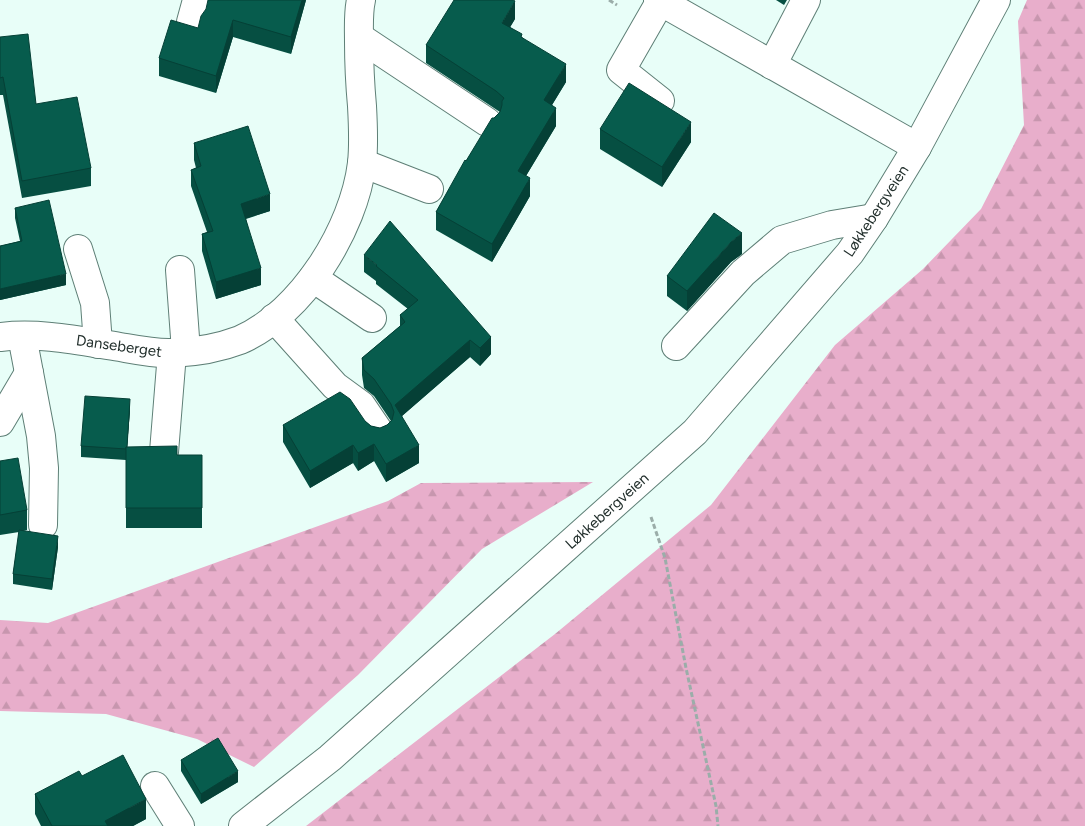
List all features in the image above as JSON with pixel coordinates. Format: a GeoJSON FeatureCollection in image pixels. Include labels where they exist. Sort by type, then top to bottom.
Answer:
{"type":"FeatureCollection","features":[{"type":"Feature","properties":{"kind":"street","name":"Danseberget"},"geometry":{"type":"LineString","coordinates":[[11,336],[53,336],[142,351],[179,352],[211,348],[240,340],[262,327],[286,308],[327,259],[346,222],[356,193],[362,162],[363,126],[359,37],[359,7],[361,0]]}},
{"type":"Feature","properties":{"kind":"street"},"geometry":{"type":"LineString","coordinates":[[772,64],[806,0]]}},
{"type":"Feature","properties":{"kind":"street","name":"Løkkebergveien"},"geometry":{"type":"LineString","coordinates":[[244,826],[330,758],[695,432],[850,253],[874,218],[917,147],[996,0]]}},
{"type":"Feature","properties":{"kind":"street"},"geometry":{"type":"LineString","coordinates":[[660,101],[621,70],[666,8]]}},
{"type":"Feature","properties":{"kind":"street","name":"Løkkebergveien"},"geometry":{"type":"LineString","coordinates":[[666,8],[772,64],[917,147]]}},
{"type":"Feature","properties":{"kind":"street"},"geometry":{"type":"LineString","coordinates":[[359,37],[487,122]]}},
{"type":"Feature","properties":{"kind":"street"},"geometry":{"type":"LineString","coordinates":[[362,162],[429,189]]}},
{"type":"Feature","properties":{"kind":"street"},"geometry":{"type":"LineString","coordinates":[[676,346],[743,273],[782,240],[832,225],[874,218]]}},
{"type":"Feature","properties":{"kind":"street"},"geometry":{"type":"LineString","coordinates":[[78,249],[95,303],[98,344]]}},
{"type":"Feature","properties":{"kind":"street"},"geometry":{"type":"LineString","coordinates":[[164,452],[179,352],[180,270]]}},
{"type":"Feature","properties":{"kind":"street"},"geometry":{"type":"LineString","coordinates":[[313,278],[372,318]]}},
{"type":"Feature","properties":{"kind":"street"},"geometry":{"type":"LineString","coordinates":[[274,318],[335,386],[361,405],[378,430]]}},
{"type":"Feature","properties":{"kind":"street"},"geometry":{"type":"LineString","coordinates":[[11,336],[29,373],[41,436],[44,468],[42,525]]}},
{"type":"Feature","properties":{"kind":"street"},"geometry":{"type":"LineString","coordinates":[[0,422],[29,373]]}},
{"type":"Feature","properties":{"kind":"street"},"geometry":{"type":"LineString","coordinates":[[155,786],[180,826]]}},
{"type":"Feature","properties":{"kind":"path"},"geometry":{"type":"LineString","coordinates":[[609,0],[666,8]]}},
{"type":"Feature","properties":{"kind":"path"},"geometry":{"type":"LineString","coordinates":[[639,482],[665,558],[686,668],[716,806],[718,826]]}},
{"type":"Feature","properties":{"kind":"green space"},"geometry":{"type":"Polygon","coordinates":[[[1027,0],[1085,0],[1085,826],[306,826],[555,634],[711,505],[835,345],[923,269],[981,209],[1024,125],[1018,21],[1027,0]]]}},
{"type":"Feature","properties":{"kind":"green space"},"geometry":{"type":"Polygon","coordinates":[[[593,482],[482,549],[358,675],[254,767],[197,739],[106,714],[0,711],[0,620],[48,623],[388,501],[421,483],[593,482]]]}},
{"type":"Feature","properties":{"kind":"building"},"geometry":{"type":"Polygon","coordinates":[[[208,0],[302,0],[291,37],[233,20],[216,76],[159,58],[171,20],[198,28],[208,0]]]}},
{"type":"Feature","properties":{"kind":"building"},"geometry":{"type":"Polygon","coordinates":[[[454,0],[515,1],[502,23],[522,34],[521,37],[566,64],[544,100],[556,108],[518,171],[530,178],[492,244],[436,212],[465,160],[492,118],[500,112],[504,98],[426,45],[454,0]]]}},
{"type":"Feature","properties":{"kind":"building"},"geometry":{"type":"Polygon","coordinates":[[[28,34],[36,104],[77,97],[91,168],[22,181],[3,77],[0,78],[0,37],[28,34]]]}},
{"type":"Feature","properties":{"kind":"building"},"geometry":{"type":"Polygon","coordinates":[[[629,83],[691,122],[662,167],[600,129],[629,83]]]}},
{"type":"Feature","properties":{"kind":"building"},"geometry":{"type":"Polygon","coordinates":[[[248,126],[270,194],[241,204],[261,268],[216,282],[202,234],[213,231],[191,170],[201,166],[194,143],[248,126]]]}},
{"type":"Feature","properties":{"kind":"building"},"geometry":{"type":"Polygon","coordinates":[[[49,200],[66,274],[0,289],[0,246],[22,241],[15,208],[49,200]]]}},
{"type":"Feature","properties":{"kind":"building"},"geometry":{"type":"Polygon","coordinates":[[[714,213],[742,233],[731,242],[687,291],[667,276],[714,213]]]}},
{"type":"Feature","properties":{"kind":"building"},"geometry":{"type":"Polygon","coordinates":[[[390,221],[491,337],[480,348],[470,340],[395,405],[419,445],[386,464],[374,444],[358,453],[353,445],[310,471],[283,425],[340,392],[350,399],[365,421],[371,426],[380,428],[392,420],[394,412],[391,404],[374,379],[364,370],[362,358],[405,322],[400,315],[418,300],[364,255],[390,221]]]}},
{"type":"Feature","properties":{"kind":"building"},"geometry":{"type":"Polygon","coordinates":[[[85,396],[130,399],[126,449],[81,446],[85,396]]]}},
{"type":"Feature","properties":{"kind":"building"},"geometry":{"type":"Polygon","coordinates":[[[177,446],[177,455],[202,455],[202,508],[126,508],[126,447],[177,446]]]}},
{"type":"Feature","properties":{"kind":"building"},"geometry":{"type":"Polygon","coordinates":[[[18,458],[27,510],[0,515],[0,461],[18,458]]]}},
{"type":"Feature","properties":{"kind":"building"},"geometry":{"type":"Polygon","coordinates":[[[19,530],[58,536],[52,579],[13,574],[19,530]]]}},
{"type":"Feature","properties":{"kind":"building"},"geometry":{"type":"Polygon","coordinates":[[[218,738],[238,771],[201,794],[181,760],[218,738]]]}},
{"type":"Feature","properties":{"kind":"building"},"geometry":{"type":"Polygon","coordinates":[[[123,755],[146,799],[105,821],[108,826],[52,826],[35,794],[79,771],[82,776],[123,755]]]}}]}
